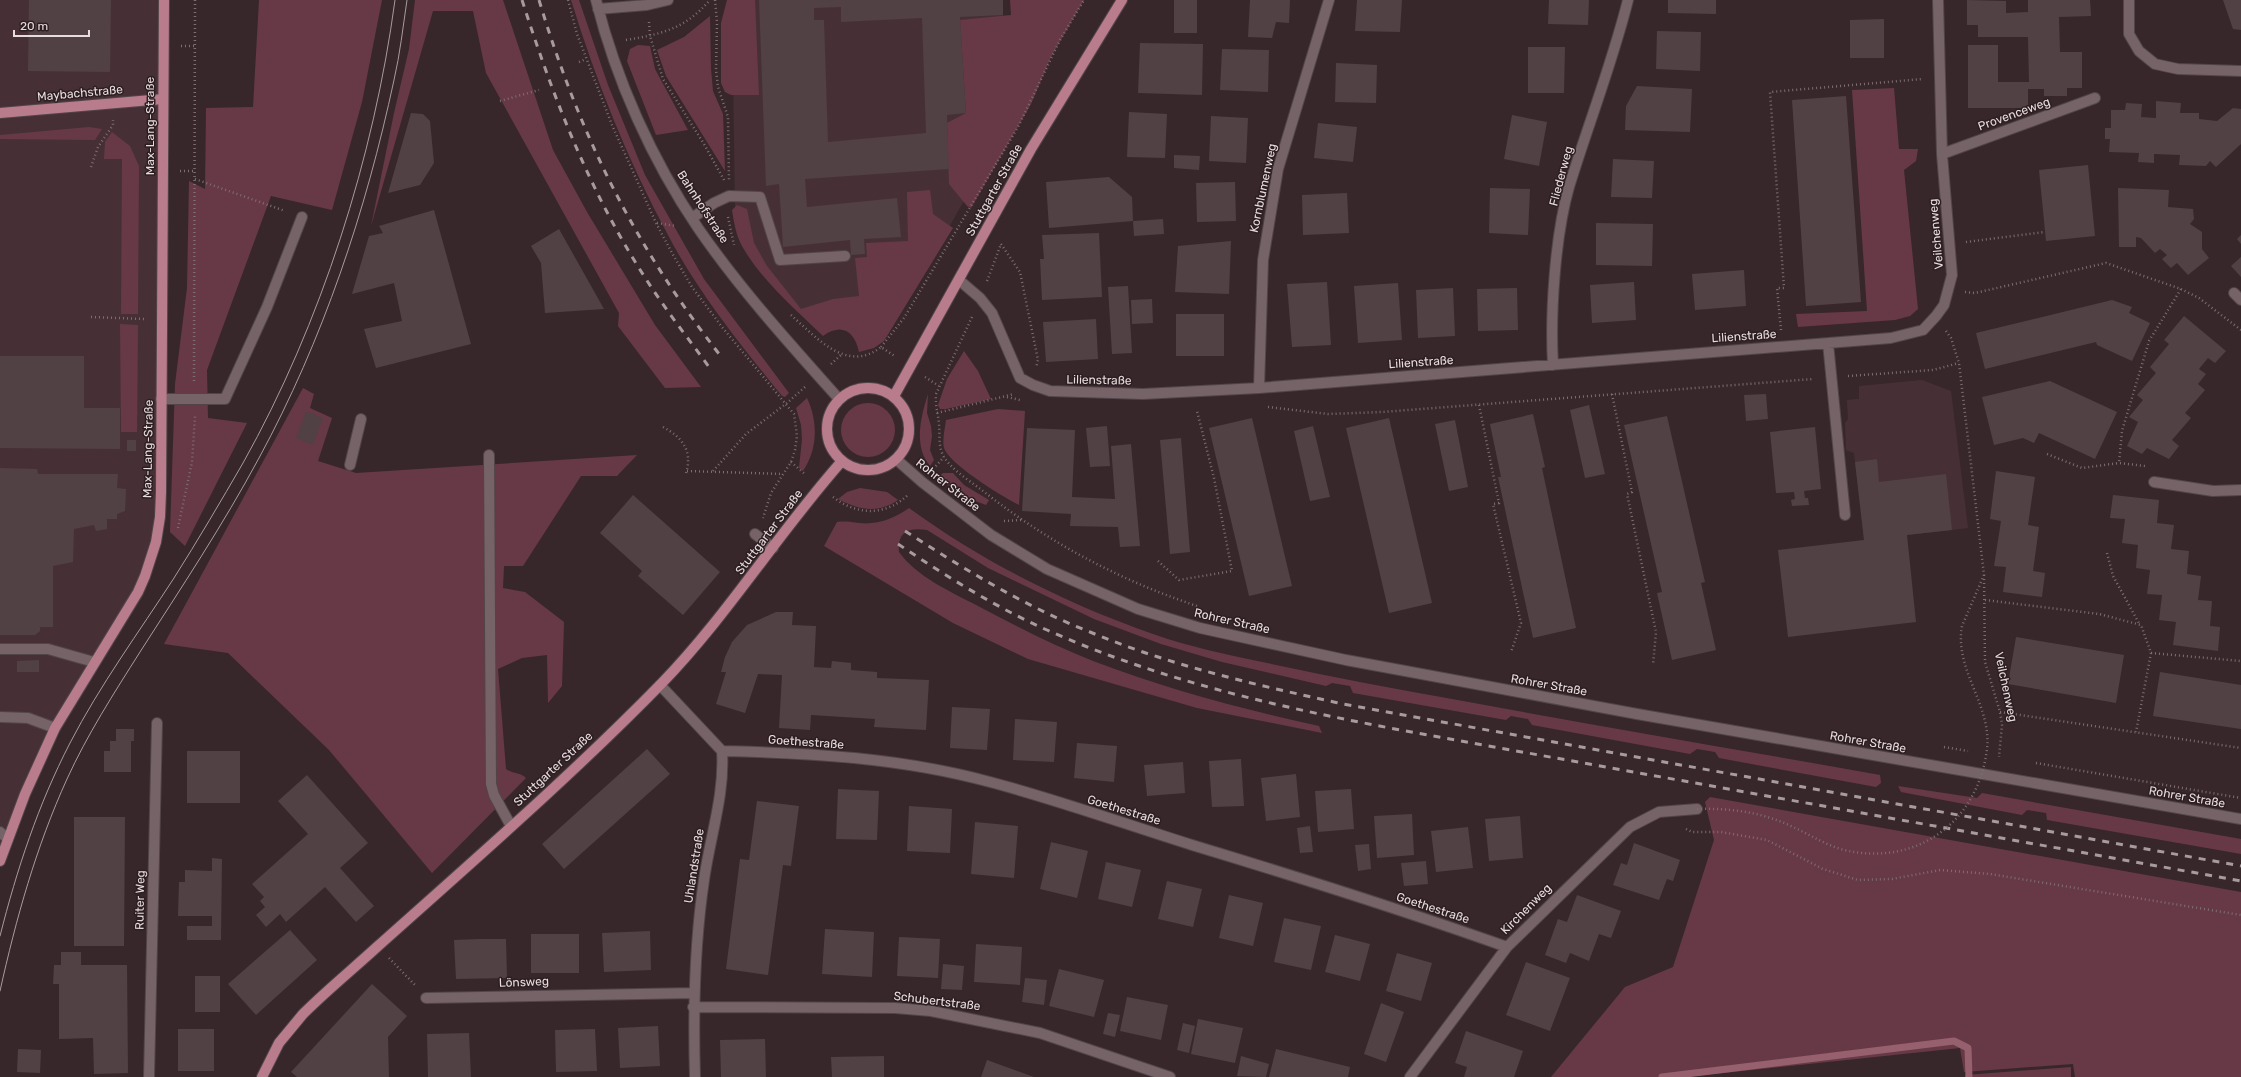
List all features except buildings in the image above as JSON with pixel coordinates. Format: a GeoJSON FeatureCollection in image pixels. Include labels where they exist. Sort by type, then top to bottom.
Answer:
{"type":"FeatureCollection","features":[{"type":"Feature","properties":{"kind":"main road","name":"Max-Lang-Straße"},"geometry":{"type":"LineString","coordinates":[[0,861],[25,794],[56,728],[94,662],[138,592],[154,548],[160,516],[164,0]]}},
{"type":"Feature","properties":{"kind":"main road","name":"Stuttgarter Straße"},"geometry":{"type":"LineString","coordinates":[[894,396],[1031,149],[1122,0]]}},
{"type":"Feature","properties":{"kind":"main road","name":"Maybachstraße"},"geometry":{"type":"LineString","coordinates":[[0,113],[163,99]]}},
{"type":"Feature","properties":{"kind":"main road"},"geometry":{"type":"LineString","coordinates":[[866,387],[880,389],[894,396],[903,407],[909,420],[909,434],[905,448],[896,459],[884,467],[869,470],[855,468],[842,461],[830,445],[827,426],[830,413],[839,399],[851,391],[866,387]]}},
{"type":"Feature","properties":{"kind":"main road","name":"Stuttgarter Straße"},"geometry":{"type":"LineString","coordinates":[[262,1077],[280,1043],[302,1014],[511,826],[660,685],[698,643],[819,487],[842,461]]}},
{"type":"Feature","properties":{"kind":"street"},"geometry":{"type":"LineString","coordinates":[[597,4],[647,5],[668,0]]}},
{"type":"Feature","properties":{"kind":"street","name":"Kornblumenweg"},"geometry":{"type":"LineString","coordinates":[[1259,388],[1263,260],[1278,169],[1329,0]]}},
{"type":"Feature","properties":{"kind":"street","name":"Fliederweg"},"geometry":{"type":"LineString","coordinates":[[1553,365],[1552,341],[1557,251],[1569,189],[1620,34],[1628,0]]}},
{"type":"Feature","properties":{"kind":"street","name":"Veilchenweg"},"geometry":{"type":"LineString","coordinates":[[1936,316],[1944,305],[1952,275],[1942,154],[1938,0]]}},
{"type":"Feature","properties":{"kind":"street"},"geometry":{"type":"LineString","coordinates":[[2129,0],[2129,34],[2139,51],[2155,64],[2178,69],[2241,71]]}},
{"type":"Feature","properties":{"kind":"street","name":"Bahnhofstraße"},"geometry":{"type":"LineString","coordinates":[[597,4],[609,43],[654,153],[692,218],[744,289],[839,399]]}},
{"type":"Feature","properties":{"kind":"street","name":"Provenceweg"},"geometry":{"type":"LineString","coordinates":[[1942,154],[2095,98]]}},
{"type":"Feature","properties":{"kind":"street"},"geometry":{"type":"LineString","coordinates":[[692,218],[714,203],[730,196],[760,197],[780,260],[845,256]]}},
{"type":"Feature","properties":{"kind":"street"},"geometry":{"type":"LineString","coordinates":[[161,399],[225,400],[267,307],[302,217]]}},
{"type":"Feature","properties":{"kind":"street","name":"Lilienstraße"},"geometry":{"type":"LineString","coordinates":[[959,280],[980,298],[992,313],[1020,378],[1033,385],[1050,391],[1143,394],[1259,388],[1891,338],[1923,330],[1936,316]]}},
{"type":"Feature","properties":{"kind":"street"},"geometry":{"type":"LineString","coordinates":[[1828,343],[1845,515]]}},
{"type":"Feature","properties":{"kind":"street"},"geometry":{"type":"LineString","coordinates":[[350,465],[361,419]]}},
{"type":"Feature","properties":{"kind":"street"},"geometry":{"type":"LineString","coordinates":[[489,455],[491,784],[494,795],[511,826]]}},
{"type":"Feature","properties":{"kind":"street","name":"Rohrer Straße"},"geometry":{"type":"LineString","coordinates":[[896,459],[922,482],[991,535],[1048,569],[1138,609],[1200,628],[1346,660],[1621,711],[2241,819]]}},
{"type":"Feature","properties":{"kind":"street"},"geometry":{"type":"LineString","coordinates":[[2154,482],[2213,491],[2241,490]]}},
{"type":"Feature","properties":{"kind":"street"},"geometry":{"type":"LineString","coordinates":[[755,534],[773,548]]}},
{"type":"Feature","properties":{"kind":"street"},"geometry":{"type":"LineString","coordinates":[[0,649],[48,649],[94,662]]}},
{"type":"Feature","properties":{"kind":"street"},"geometry":{"type":"LineString","coordinates":[[660,685],[722,751]]}},
{"type":"Feature","properties":{"kind":"street"},"geometry":{"type":"LineString","coordinates":[[0,717],[28,718],[56,728]]}},
{"type":"Feature","properties":{"kind":"street","name":"Ruiter Weg"},"geometry":{"type":"LineString","coordinates":[[149,1077],[157,723]]}},
{"type":"Feature","properties":{"kind":"street","name":"Goethestraße"},"geometry":{"type":"LineString","coordinates":[[722,751],[798,752],[836,756],[939,771],[989,782],[1304,880],[1507,947]]}},
{"type":"Feature","properties":{"kind":"street","name":"Uhlandstraße"},"geometry":{"type":"LineString","coordinates":[[695,1077],[692,1007],[693,992],[700,908],[720,792],[722,751]]}},
{"type":"Feature","properties":{"kind":"street","name":"Kirchenweg"},"geometry":{"type":"LineString","coordinates":[[1410,1077],[1507,947],[1630,827],[1659,812],[1697,809]]}},
{"type":"Feature","properties":{"kind":"street"},"geometry":{"type":"LineString","coordinates":[[0,832],[8,839]]}},
{"type":"Feature","properties":{"kind":"street","name":"Lönsweg"},"geometry":{"type":"LineString","coordinates":[[426,998],[693,992]]}},
{"type":"Feature","properties":{"kind":"street","name":"Schubertstraße"},"geometry":{"type":"LineString","coordinates":[[692,1007],[871,1007],[931,1011],[1040,1033],[1170,1077]]}},
{"type":"Feature","properties":{"kind":"path"},"geometry":{"type":"LineString","coordinates":[[177,532],[192,462],[194,400],[195,0]]}},
{"type":"Feature","properties":{"kind":"path"},"geometry":{"type":"LineString","coordinates":[[568,0],[586,59],[614,132],[656,223],[692,286],[722,327],[794,414],[798,436],[791,462],[771,493],[763,517],[755,534]]}},
{"type":"Feature","properties":{"kind":"path"},"geometry":{"type":"LineString","coordinates":[[609,43],[650,36],[672,30],[690,20],[710,0]]}},
{"type":"Feature","properties":{"kind":"path"},"geometry":{"type":"LineString","coordinates":[[715,0],[717,22],[716,70],[718,87],[728,117],[730,196],[728,218],[733,244],[737,250]]}},
{"type":"Feature","properties":{"kind":"path"},"geometry":{"type":"LineString","coordinates":[[790,314],[820,341],[841,355],[859,358],[872,354],[881,348],[904,318],[1018,127],[1060,40],[1084,0]]}},
{"type":"Feature","properties":{"kind":"path"},"geometry":{"type":"LineString","coordinates":[[650,36],[663,79],[722,175],[730,196]]}},
{"type":"Feature","properties":{"kind":"path"},"geometry":{"type":"LineString","coordinates":[[579,62],[586,59]]}},
{"type":"Feature","properties":{"kind":"path"},"geometry":{"type":"LineString","coordinates":[[1783,347],[1777,288],[1784,288],[1770,92],[1940,78]]}},
{"type":"Feature","properties":{"kind":"path"},"geometry":{"type":"LineString","coordinates":[[500,101],[539,90]]}},
{"type":"Feature","properties":{"kind":"path"},"geometry":{"type":"LineString","coordinates":[[91,167],[98,147],[113,125],[114,103]]}},
{"type":"Feature","properties":{"kind":"path"},"geometry":{"type":"LineString","coordinates":[[195,179],[302,217]]}},
{"type":"Feature","properties":{"kind":"path"},"geometry":{"type":"LineString","coordinates":[[1950,245],[2045,232]]}},
{"type":"Feature","properties":{"kind":"path"},"geometry":{"type":"LineString","coordinates":[[1001,244],[980,298],[936,394],[935,405],[939,424],[940,446],[944,457],[957,471],[1016,517],[1085,560],[1157,593],[1199,607]]}},
{"type":"Feature","properties":{"kind":"path"},"geometry":{"type":"LineString","coordinates":[[1948,291],[1975,293],[2106,263],[2181,289],[2199,298],[2241,330]]}},
{"type":"Feature","properties":{"kind":"path"},"geometry":{"type":"LineString","coordinates":[[2118,463],[2122,431],[2149,340],[2181,289]]}},
{"type":"Feature","properties":{"kind":"path","name":"Veilchenweg"},"geometry":{"type":"LineString","coordinates":[[1936,316],[1951,338],[1958,363],[1984,574],[1985,600],[1983,625],[1985,662],[2000,712],[2002,725],[1999,757]]}},
{"type":"Feature","properties":{"kind":"path"},"geometry":{"type":"LineString","coordinates":[[91,317],[161,320]]}},
{"type":"Feature","properties":{"kind":"path"},"geometry":{"type":"LineString","coordinates":[[881,348],[911,367]]}},
{"type":"Feature","properties":{"kind":"path"},"geometry":{"type":"LineString","coordinates":[[713,472],[746,434],[787,404],[841,355]]}},
{"type":"Feature","properties":{"kind":"path"},"geometry":{"type":"LineString","coordinates":[[1266,406],[1328,414],[1479,405],[1933,370],[1958,363]]}},
{"type":"Feature","properties":{"kind":"path"},"geometry":{"type":"LineString","coordinates":[[1612,394],[1632,492],[1627,494],[1656,632],[1653,665]]}},
{"type":"Feature","properties":{"kind":"path"},"geometry":{"type":"LineString","coordinates":[[1007,397],[1021,400]]}},
{"type":"Feature","properties":{"kind":"path"},"geometry":{"type":"LineString","coordinates":[[1479,405],[1499,503],[1493,504],[1521,623],[1511,652]]}},
{"type":"Feature","properties":{"kind":"path"},"geometry":{"type":"LineString","coordinates":[[1190,411],[1205,410]]}},
{"type":"Feature","properties":{"kind":"path"},"geometry":{"type":"LineString","coordinates":[[1158,561],[1179,580],[1232,571],[1197,411]]}},
{"type":"Feature","properties":{"kind":"path"},"geometry":{"type":"LineString","coordinates":[[663,427],[675,433],[684,442],[688,452],[687,472],[783,474]]}},
{"type":"Feature","properties":{"kind":"path"},"geometry":{"type":"LineString","coordinates":[[2047,454],[2082,468],[2118,463],[2150,466]]}},
{"type":"Feature","properties":{"kind":"path"},"geometry":{"type":"LineString","coordinates":[[819,487],[840,503],[855,510],[881,511],[902,501],[922,482],[944,457]]}},
{"type":"Feature","properties":{"kind":"path"},"geometry":{"type":"LineString","coordinates":[[2107,553],[2113,576],[2141,625],[2151,653],[2136,732]]}},
{"type":"Feature","properties":{"kind":"path","name":"Veilchenweg"},"geometry":{"type":"LineString","coordinates":[[1697,809],[1725,809],[1749,812],[1790,825],[1826,844],[1862,853],[1882,854],[1902,851],[1939,834],[1962,812],[1975,792],[1984,767],[1987,747],[1983,713],[1961,652],[1960,639],[1962,626],[1984,574]]}},
{"type":"Feature","properties":{"kind":"path"},"geometry":{"type":"LineString","coordinates":[[1985,600],[2099,614],[2141,625]]}},
{"type":"Feature","properties":{"kind":"path"},"geometry":{"type":"LineString","coordinates":[[2151,653],[2241,661]]}},
{"type":"Feature","properties":{"kind":"path"},"geometry":{"type":"LineString","coordinates":[[2000,712],[2241,748]]}},
{"type":"Feature","properties":{"kind":"path"},"geometry":{"type":"LineString","coordinates":[[1940,746],[1970,752]]}},
{"type":"Feature","properties":{"kind":"path"},"geometry":{"type":"LineString","coordinates":[[1985,754],[2007,758]]}},
{"type":"Feature","properties":{"kind":"path"},"geometry":{"type":"LineString","coordinates":[[2031,762],[2241,798]]}},
{"type":"Feature","properties":{"kind":"path"},"geometry":{"type":"LineString","coordinates":[[1659,812],[1692,832],[1721,832],[1767,840],[1823,869],[1858,880],[1892,879],[1940,870],[1990,874],[2241,915]]}},
{"type":"Feature","properties":{"kind":"path"},"geometry":{"type":"LineString","coordinates":[[378,946],[426,998]]}},
{"type":"Feature","properties":{"kind":"shaded area"},"geometry":{"type":"Polygon","coordinates":[[[0,0],[164,0],[161,492],[151,560],[55,728],[0,861],[0,0]]]}},
{"type":"Feature","properties":{"kind":"shaded area"},"geometry":{"type":"Polygon","coordinates":[[[259,0],[382,0],[362,102],[332,210],[271,196],[207,370],[208,418],[247,423],[185,546],[170,532],[175,384],[187,288],[189,181],[205,189],[206,108],[253,107],[259,0]]]}},
{"type":"Feature","properties":{"kind":"shaded area"},"geometry":{"type":"Polygon","coordinates":[[[415,0],[503,0],[553,150],[587,212],[655,325],[701,387],[665,388],[618,326],[619,313],[486,73],[473,11],[433,11],[371,226],[394,113],[409,49],[415,0]]]}},
{"type":"Feature","properties":{"kind":"shaded area"},"geometry":{"type":"Polygon","coordinates":[[[571,0],[579,0],[608,85],[645,175],[704,279],[789,393],[785,397],[782,396],[751,358],[706,298],[668,235],[639,178],[614,120],[591,60],[571,0]]]}},
{"type":"Feature","properties":{"kind":"shaded area"},"geometry":{"type":"Polygon","coordinates":[[[727,0],[755,0],[759,95],[731,95],[725,92],[721,83],[721,23],[727,0]]]}},
{"type":"Feature","properties":{"kind":"shaded area"},"geometry":{"type":"Polygon","coordinates":[[[732,0],[1003,0],[1004,130],[893,326],[855,335],[846,329],[834,329],[823,334],[751,253],[735,208],[732,0]]]}},
{"type":"Feature","properties":{"kind":"shaded area"},"geometry":{"type":"Polygon","coordinates":[[[1010,0],[1084,0],[1051,57],[1031,104],[971,208],[967,206],[949,184],[947,123],[966,113],[960,20],[1011,15],[1010,0]]]}},
{"type":"Feature","properties":{"kind":"shaded area"},"geometry":{"type":"Polygon","coordinates":[[[710,16],[713,91],[723,114],[725,171],[666,76],[657,50],[684,37],[710,16]]]}},
{"type":"Feature","properties":{"kind":"shaded area"},"geometry":{"type":"Polygon","coordinates":[[[638,45],[650,46],[655,69],[688,130],[656,135],[627,61],[630,49],[638,45]]]}},
{"type":"Feature","properties":{"kind":"shaded area"},"geometry":{"type":"Polygon","coordinates":[[[1894,88],[1899,149],[1918,149],[1916,161],[1904,170],[1918,309],[1910,316],[1895,320],[1798,327],[1796,314],[1867,311],[1852,90],[1894,88]]]}},
{"type":"Feature","properties":{"kind":"shaded area"},"geometry":{"type":"Polygon","coordinates":[[[89,127],[102,129],[95,140],[0,139],[0,135],[89,127]]]}},
{"type":"Feature","properties":{"kind":"shaded area"},"geometry":{"type":"Polygon","coordinates":[[[112,132],[130,146],[139,166],[138,314],[121,314],[122,159],[104,159],[105,142],[112,132]]]}},
{"type":"Feature","properties":{"kind":"shaded area"},"geometry":{"type":"Polygon","coordinates":[[[930,190],[933,214],[953,228],[884,341],[874,348],[859,352],[851,334],[847,331],[836,330],[823,336],[769,283],[750,259],[742,246],[734,224],[732,210],[737,205],[747,209],[754,243],[767,266],[801,309],[833,299],[859,296],[855,258],[867,257],[866,243],[908,241],[907,192],[930,190]]]}},
{"type":"Feature","properties":{"kind":"shaded area"},"geometry":{"type":"Polygon","coordinates":[[[120,324],[138,325],[137,432],[121,432],[120,324]]]}},
{"type":"Feature","properties":{"kind":"shaded area"},"geometry":{"type":"Polygon","coordinates":[[[964,351],[978,371],[991,399],[940,409],[938,405],[947,379],[964,351]]]}},
{"type":"Feature","properties":{"kind":"shaded area"},"geometry":{"type":"Polygon","coordinates":[[[1922,380],[1951,391],[1968,528],[1864,540],[1854,453],[1846,450],[1845,423],[1848,419],[1847,400],[1859,399],[1859,386],[1922,380]]]}},
{"type":"Feature","properties":{"kind":"shaded area"},"geometry":{"type":"Polygon","coordinates":[[[303,388],[314,394],[310,408],[332,418],[318,461],[356,473],[637,455],[617,476],[581,476],[523,566],[504,566],[503,588],[525,592],[564,622],[562,686],[548,703],[547,655],[522,658],[498,669],[506,769],[526,778],[432,873],[329,750],[228,653],[164,644],[303,388]]]}},
{"type":"Feature","properties":{"kind":"shaded area"},"geometry":{"type":"Polygon","coordinates":[[[928,394],[927,413],[932,436],[930,450],[934,460],[930,466],[925,458],[920,440],[921,421],[928,394]]]}},
{"type":"Feature","properties":{"kind":"shaded area"},"geometry":{"type":"Polygon","coordinates":[[[807,398],[811,407],[815,425],[815,435],[812,454],[803,471],[799,468],[802,439],[801,425],[796,408],[807,398]]]}},
{"type":"Feature","properties":{"kind":"shaded area"},"geometry":{"type":"Polygon","coordinates":[[[868,403],[878,405],[887,411],[893,420],[895,430],[893,440],[887,449],[878,455],[868,457],[858,455],[849,449],[843,440],[841,430],[843,420],[849,411],[858,405],[868,403]]]}},
{"type":"Feature","properties":{"kind":"shaded area"},"geometry":{"type":"Polygon","coordinates":[[[998,409],[1025,411],[1019,505],[977,480],[948,455],[943,445],[946,420],[998,409]]]}},
{"type":"Feature","properties":{"kind":"shaded area"},"geometry":{"type":"Polygon","coordinates":[[[943,473],[953,473],[964,485],[989,500],[986,505],[960,495],[938,477],[943,473]]]}},
{"type":"Feature","properties":{"kind":"shaded area"},"geometry":{"type":"Polygon","coordinates":[[[860,488],[887,492],[898,500],[883,507],[868,509],[853,506],[838,499],[847,492],[860,488]]]}},
{"type":"Feature","properties":{"kind":"shaded area"},"geometry":{"type":"Polygon","coordinates":[[[909,508],[966,546],[1026,580],[1089,609],[1153,634],[1181,643],[1238,657],[1389,687],[1880,775],[1881,783],[1876,787],[1719,758],[1715,752],[1697,749],[1690,754],[1532,725],[1528,719],[1511,716],[1506,720],[1353,693],[1350,686],[1332,683],[1326,686],[1222,662],[1161,644],[1094,619],[988,568],[927,530],[909,530],[902,535],[899,545],[899,552],[915,569],[935,583],[957,595],[1049,642],[1093,661],[1148,681],[1261,713],[1319,726],[1322,733],[1197,708],[1028,659],[953,623],[824,546],[837,522],[879,522],[891,518],[909,508]]]}},
{"type":"Feature","properties":{"kind":"shaded area"},"geometry":{"type":"Polygon","coordinates":[[[1898,786],[1977,798],[1982,793],[2241,839],[2241,854],[2047,820],[2046,813],[2027,810],[2022,815],[1901,792],[1898,786]]]}},
{"type":"Feature","properties":{"kind":"shaded area"},"geometry":{"type":"Polygon","coordinates":[[[1710,797],[2241,892],[2241,1077],[2075,1077],[2073,1064],[1964,1072],[1960,1048],[1686,1077],[1551,1077],[1625,987],[1673,967],[1714,840],[1705,802],[1710,797]]]}},
{"type":"Feature","properties":{"kind":"shaded area"},"geometry":{"type":"Polygon","coordinates":[[[2071,1067],[2071,1077],[1965,1077],[1965,1075],[2071,1067]]]}},
{"type":"Feature","properties":{"kind":"waterway"},"geometry":{"type":"LineString","coordinates":[[1662,1077],[1954,1041],[1968,1048],[1969,1077]]}},
{"type":"Feature","properties":{"kind":"tram line"},"geometry":{"type":"LineString","coordinates":[[0,936],[29,838],[48,790],[70,743],[94,700],[174,578],[235,477],[271,410],[297,354],[320,297],[358,179],[386,59],[395,0]]}},
{"type":"Feature","properties":{"kind":"tram line"},"geometry":{"type":"LineString","coordinates":[[0,991],[20,910],[36,857],[67,779],[92,730],[231,508],[259,458],[303,368],[340,274],[370,178],[396,70],[407,0]]}},
{"type":"Feature","properties":{"kind":"railway"},"geometry":{"type":"LineString","coordinates":[[522,0],[560,108],[590,179],[607,213],[653,290],[709,367]]}},
{"type":"Feature","properties":{"kind":"railway"},"geometry":{"type":"LineString","coordinates":[[539,0],[555,50],[573,98],[592,144],[613,188],[663,275],[723,359]]}},
{"type":"Feature","properties":{"kind":"railway"},"geometry":{"type":"LineString","coordinates":[[905,531],[995,586],[1042,611],[1121,644],[1215,674],[1343,704],[2241,866]]}},
{"type":"Feature","properties":{"kind":"railway"},"geometry":{"type":"LineString","coordinates":[[898,544],[971,590],[1047,630],[1093,649],[1141,666],[1237,695],[1334,717],[1433,736],[2241,881]]}}]}
